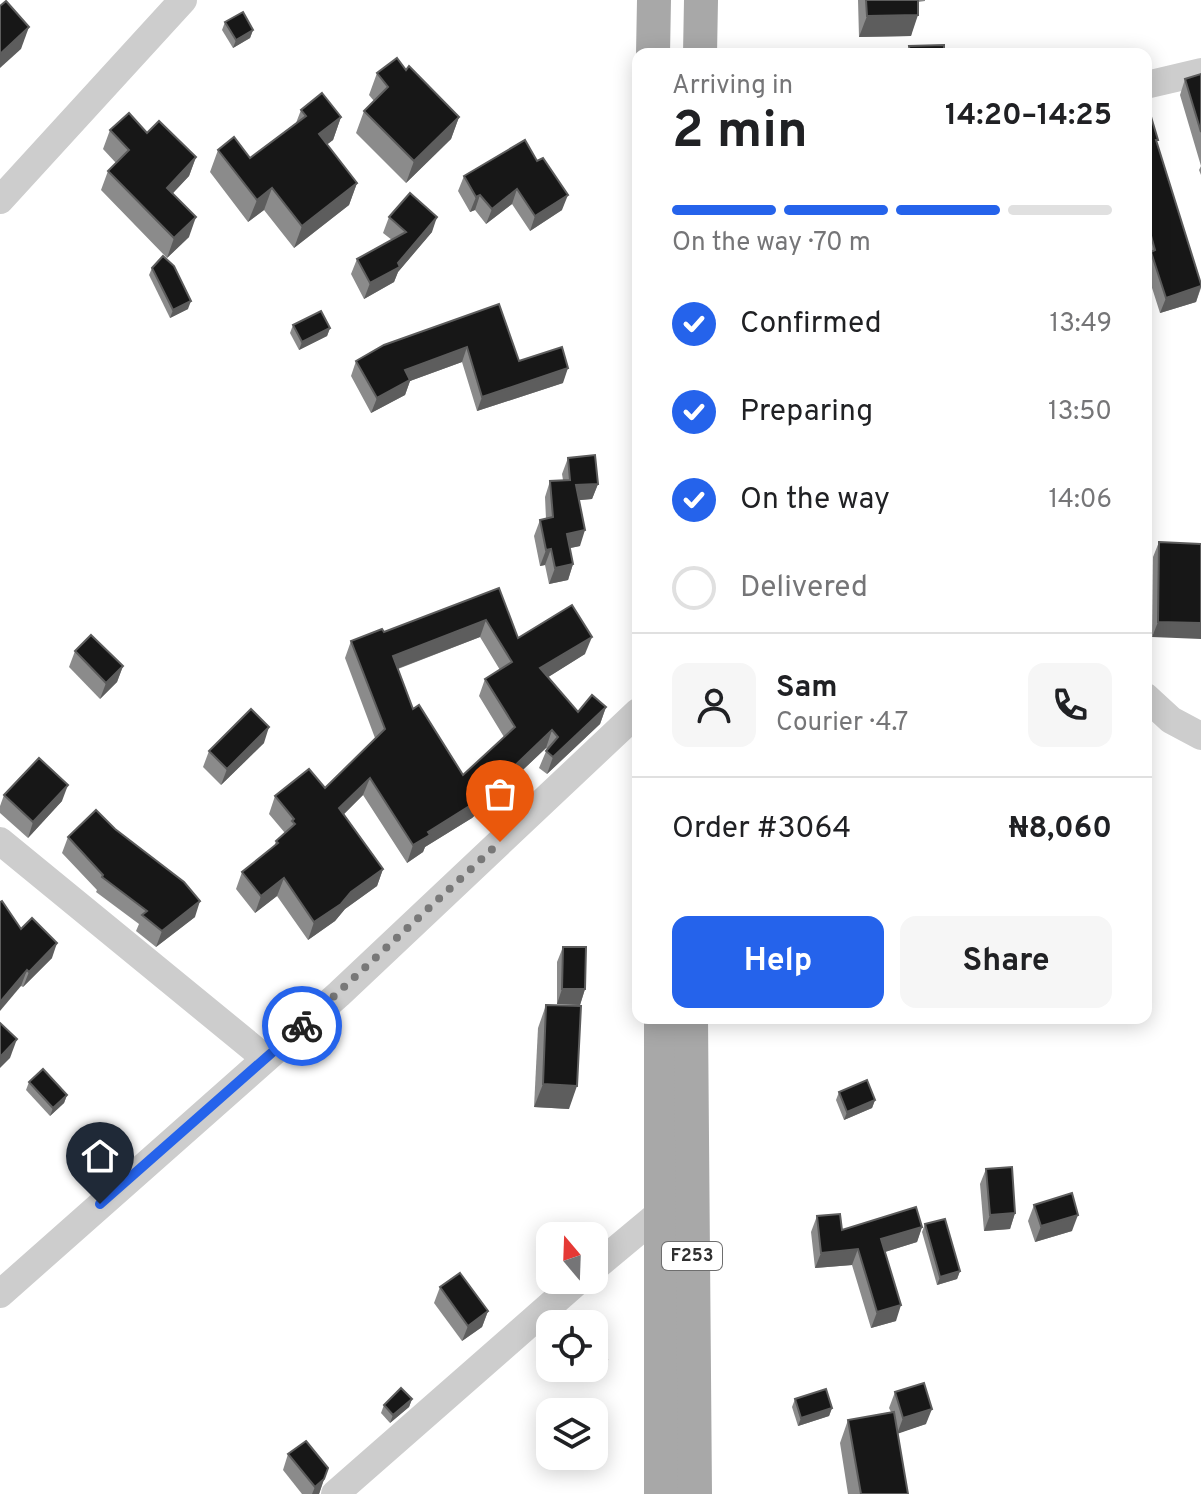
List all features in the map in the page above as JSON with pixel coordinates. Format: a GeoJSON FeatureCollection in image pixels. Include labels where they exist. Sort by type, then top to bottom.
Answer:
{"type":"FeatureCollection","features":[{"type":"Feature","properties":{"kind":"main road"},"geometry":{"type":"LineString","coordinates":[[653,48],[654,0]]}},
{"type":"Feature","properties":{"kind":"main road"},"geometry":{"type":"LineString","coordinates":[[700,48],[701,0]]}},
{"type":"Feature","properties":{"kind":"main road","name":"F253"},"geometry":{"type":"LineString","coordinates":[[662,1024],[676,1100],[695,1494]]}},
{"type":"Feature","properties":{"kind":"main road","name":"F253"},"geometry":{"type":"LineString","coordinates":[[661,1494],[660,1213],[690,1024]]}},
{"type":"Feature","properties":{"kind":"street"},"geometry":{"type":"LineString","coordinates":[[0,200],[183,0]]}},
{"type":"Feature","properties":{"kind":"street"},"geometry":{"type":"LineString","coordinates":[[1152,84],[1201,72]]}},
{"type":"Feature","properties":{"kind":"street"},"geometry":{"type":"LineString","coordinates":[[1152,703],[1171,720],[1201,736]]}},
{"type":"Feature","properties":{"kind":"street"},"geometry":{"type":"LineString","coordinates":[[0,1294],[339,994],[632,718]]}},
{"type":"Feature","properties":{"kind":"street"},"geometry":{"type":"LineString","coordinates":[[0,841],[265,1058]]}},
{"type":"Feature","properties":{"kind":"street"},"geometry":{"type":"LineString","coordinates":[[608,1256],[660,1213]]}},
{"type":"Feature","properties":{"kind":"street"},"geometry":{"type":"LineString","coordinates":[[335,1494],[563,1294]]}},
{"type":"Feature","properties":{"kind":"building"},"geometry":{"type":"Polygon","coordinates":[[[866,0],[918,0],[918,15],[867,16],[866,0]]]}},
{"type":"Feature","properties":{"kind":"building"},"geometry":{"type":"Polygon","coordinates":[[[6,1],[29,27],[0,54],[0,6],[6,1]]]}},
{"type":"Feature","properties":{"kind":"building"},"geometry":{"type":"Polygon","coordinates":[[[243,12],[253,30],[236,40],[225,22],[243,12]]]}},
{"type":"Feature","properties":{"kind":"building"},"geometry":{"type":"Polygon","coordinates":[[[944,45],[944,48],[909,48],[944,45]]]}},
{"type":"Feature","properties":{"kind":"building"},"geometry":{"type":"Polygon","coordinates":[[[397,58],[406,70],[409,66],[459,117],[414,161],[364,111],[388,87],[377,73],[397,58]]]}},
{"type":"Feature","properties":{"kind":"building"},"geometry":{"type":"Polygon","coordinates":[[[1201,74],[1201,132],[1185,79],[1201,74]]]}},
{"type":"Feature","properties":{"kind":"building"},"geometry":{"type":"Polygon","coordinates":[[[322,93],[341,117],[319,134],[357,183],[302,226],[272,188],[257,200],[218,150],[234,137],[250,158],[306,116],[301,110],[322,93]]]}},
{"type":"Feature","properties":{"kind":"building"},"geometry":{"type":"Polygon","coordinates":[[[129,113],[147,133],[159,121],[196,157],[167,188],[196,217],[174,238],[108,171],[129,150],[110,130],[129,113]]]}},
{"type":"Feature","properties":{"kind":"building"},"geometry":{"type":"Polygon","coordinates":[[[1152,120],[1201,286],[1166,298],[1152,255],[1155,250],[1152,239],[1152,120]]]}},
{"type":"Feature","properties":{"kind":"building"},"geometry":{"type":"Polygon","coordinates":[[[525,140],[537,161],[543,158],[568,195],[535,216],[517,189],[492,209],[480,195],[476,197],[464,176],[525,140]]]}},
{"type":"Feature","properties":{"kind":"building"},"geometry":{"type":"Polygon","coordinates":[[[410,193],[437,217],[398,263],[400,267],[370,283],[357,259],[406,232],[389,217],[410,193]]]}},
{"type":"Feature","properties":{"kind":"building"},"geometry":{"type":"Polygon","coordinates":[[[163,256],[174,266],[191,301],[173,310],[152,268],[163,256]]]}},
{"type":"Feature","properties":{"kind":"building"},"geometry":{"type":"Polygon","coordinates":[[[499,304],[519,361],[562,347],[568,368],[482,397],[467,347],[405,370],[410,380],[377,398],[356,361],[384,345],[499,304]]]}},
{"type":"Feature","properties":{"kind":"building"},"geometry":{"type":"Polygon","coordinates":[[[321,311],[330,328],[302,342],[293,325],[321,311]]]}},
{"type":"Feature","properties":{"kind":"building"},"geometry":{"type":"Polygon","coordinates":[[[595,455],[598,484],[576,485],[585,530],[567,534],[573,564],[555,568],[551,549],[546,550],[540,520],[553,517],[550,481],[570,480],[568,458],[595,455]]]}},
{"type":"Feature","properties":{"kind":"building"},"geometry":{"type":"Polygon","coordinates":[[[1159,542],[1201,544],[1201,623],[1158,622],[1159,542]]]}},
{"type":"Feature","properties":{"kind":"building"},"geometry":{"type":"Polygon","coordinates":[[[499,588],[518,638],[572,605],[592,637],[540,668],[578,712],[592,695],[606,707],[553,757],[546,751],[558,737],[552,730],[479,800],[413,845],[370,778],[339,808],[383,869],[314,922],[284,878],[261,896],[242,872],[278,843],[276,841],[295,824],[275,796],[309,769],[325,788],[385,729],[351,641],[382,629],[384,632],[499,588]],[[486,620],[393,656],[413,709],[419,705],[463,775],[515,727],[485,679],[512,662],[486,620]]]}},
{"type":"Feature","properties":{"kind":"building"},"geometry":{"type":"Polygon","coordinates":[[[91,635],[123,666],[106,683],[75,651],[91,635]]]}},
{"type":"Feature","properties":{"kind":"building"},"geometry":{"type":"Polygon","coordinates":[[[251,709],[269,727],[227,769],[209,751],[251,709]]]}},
{"type":"Feature","properties":{"kind":"building"},"geometry":{"type":"Polygon","coordinates":[[[39,758],[68,785],[33,822],[4,795],[39,758]]]}},
{"type":"Feature","properties":{"kind":"building"},"geometry":{"type":"Polygon","coordinates":[[[96,810],[115,829],[184,882],[200,901],[162,931],[142,915],[147,911],[102,877],[68,837],[96,810]]]}},
{"type":"Feature","properties":{"kind":"building"},"geometry":{"type":"Polygon","coordinates":[[[0,902],[21,929],[32,918],[57,943],[29,972],[27,970],[0,1002],[0,902]]]}},
{"type":"Feature","properties":{"kind":"building"},"geometry":{"type":"Polygon","coordinates":[[[563,947],[586,947],[585,989],[562,989],[563,947]]]}},
{"type":"Feature","properties":{"kind":"building"},"geometry":{"type":"Polygon","coordinates":[[[546,1005],[581,1006],[577,1086],[543,1084],[546,1005]]]}},
{"type":"Feature","properties":{"kind":"building"},"geometry":{"type":"Polygon","coordinates":[[[0,1023],[17,1039],[0,1057],[0,1023]]]}},
{"type":"Feature","properties":{"kind":"building"},"geometry":{"type":"Polygon","coordinates":[[[43,1069],[67,1095],[53,1108],[29,1082],[43,1069]]]}},
{"type":"Feature","properties":{"kind":"building"},"geometry":{"type":"Polygon","coordinates":[[[867,1080],[875,1100],[847,1112],[839,1092],[867,1080]]]}},
{"type":"Feature","properties":{"kind":"building"},"geometry":{"type":"Polygon","coordinates":[[[1012,1167],[1015,1213],[990,1215],[986,1169],[1012,1167]]]}},
{"type":"Feature","properties":{"kind":"building"},"geometry":{"type":"Polygon","coordinates":[[[1072,1193],[1078,1215],[1041,1226],[1034,1205],[1072,1193]]]}},
{"type":"Feature","properties":{"kind":"building"},"geometry":{"type":"Polygon","coordinates":[[[916,1207],[922,1227],[881,1239],[901,1305],[877,1312],[858,1249],[821,1253],[817,1216],[840,1214],[842,1230],[916,1207]]]}},
{"type":"Feature","properties":{"kind":"building"},"geometry":{"type":"Polygon","coordinates":[[[945,1219],[960,1271],[940,1277],[925,1224],[945,1219]]]}},
{"type":"Feature","properties":{"kind":"building"},"geometry":{"type":"Polygon","coordinates":[[[460,1273],[488,1311],[468,1326],[440,1287],[460,1273]]]}},
{"type":"Feature","properties":{"kind":"building"},"geometry":{"type":"Polygon","coordinates":[[[924,1383],[932,1409],[903,1418],[895,1392],[924,1383]]]}},
{"type":"Feature","properties":{"kind":"building"},"geometry":{"type":"Polygon","coordinates":[[[401,1388],[412,1399],[393,1415],[384,1405],[401,1388]]]}},
{"type":"Feature","properties":{"kind":"building"},"geometry":{"type":"Polygon","coordinates":[[[826,1389],[832,1408],[801,1418],[795,1399],[826,1389]]]}},
{"type":"Feature","properties":{"kind":"building"},"geometry":{"type":"Polygon","coordinates":[[[894,1412],[908,1494],[861,1494],[848,1420],[894,1412]]]}},
{"type":"Feature","properties":{"kind":"building"},"geometry":{"type":"Polygon","coordinates":[[[306,1441],[328,1468],[324,1479],[315,1487],[288,1454],[306,1441]]]}},
{"type":"Feature","properties":{"kind":"way so far"},"geometry":{"type":"LineString","coordinates":[[302,1026],[500,842]]}},
{"type":"Feature","properties":{"kind":"route"},"geometry":{"type":"LineString","coordinates":[[100,1204],[302,1026]]}}]}
